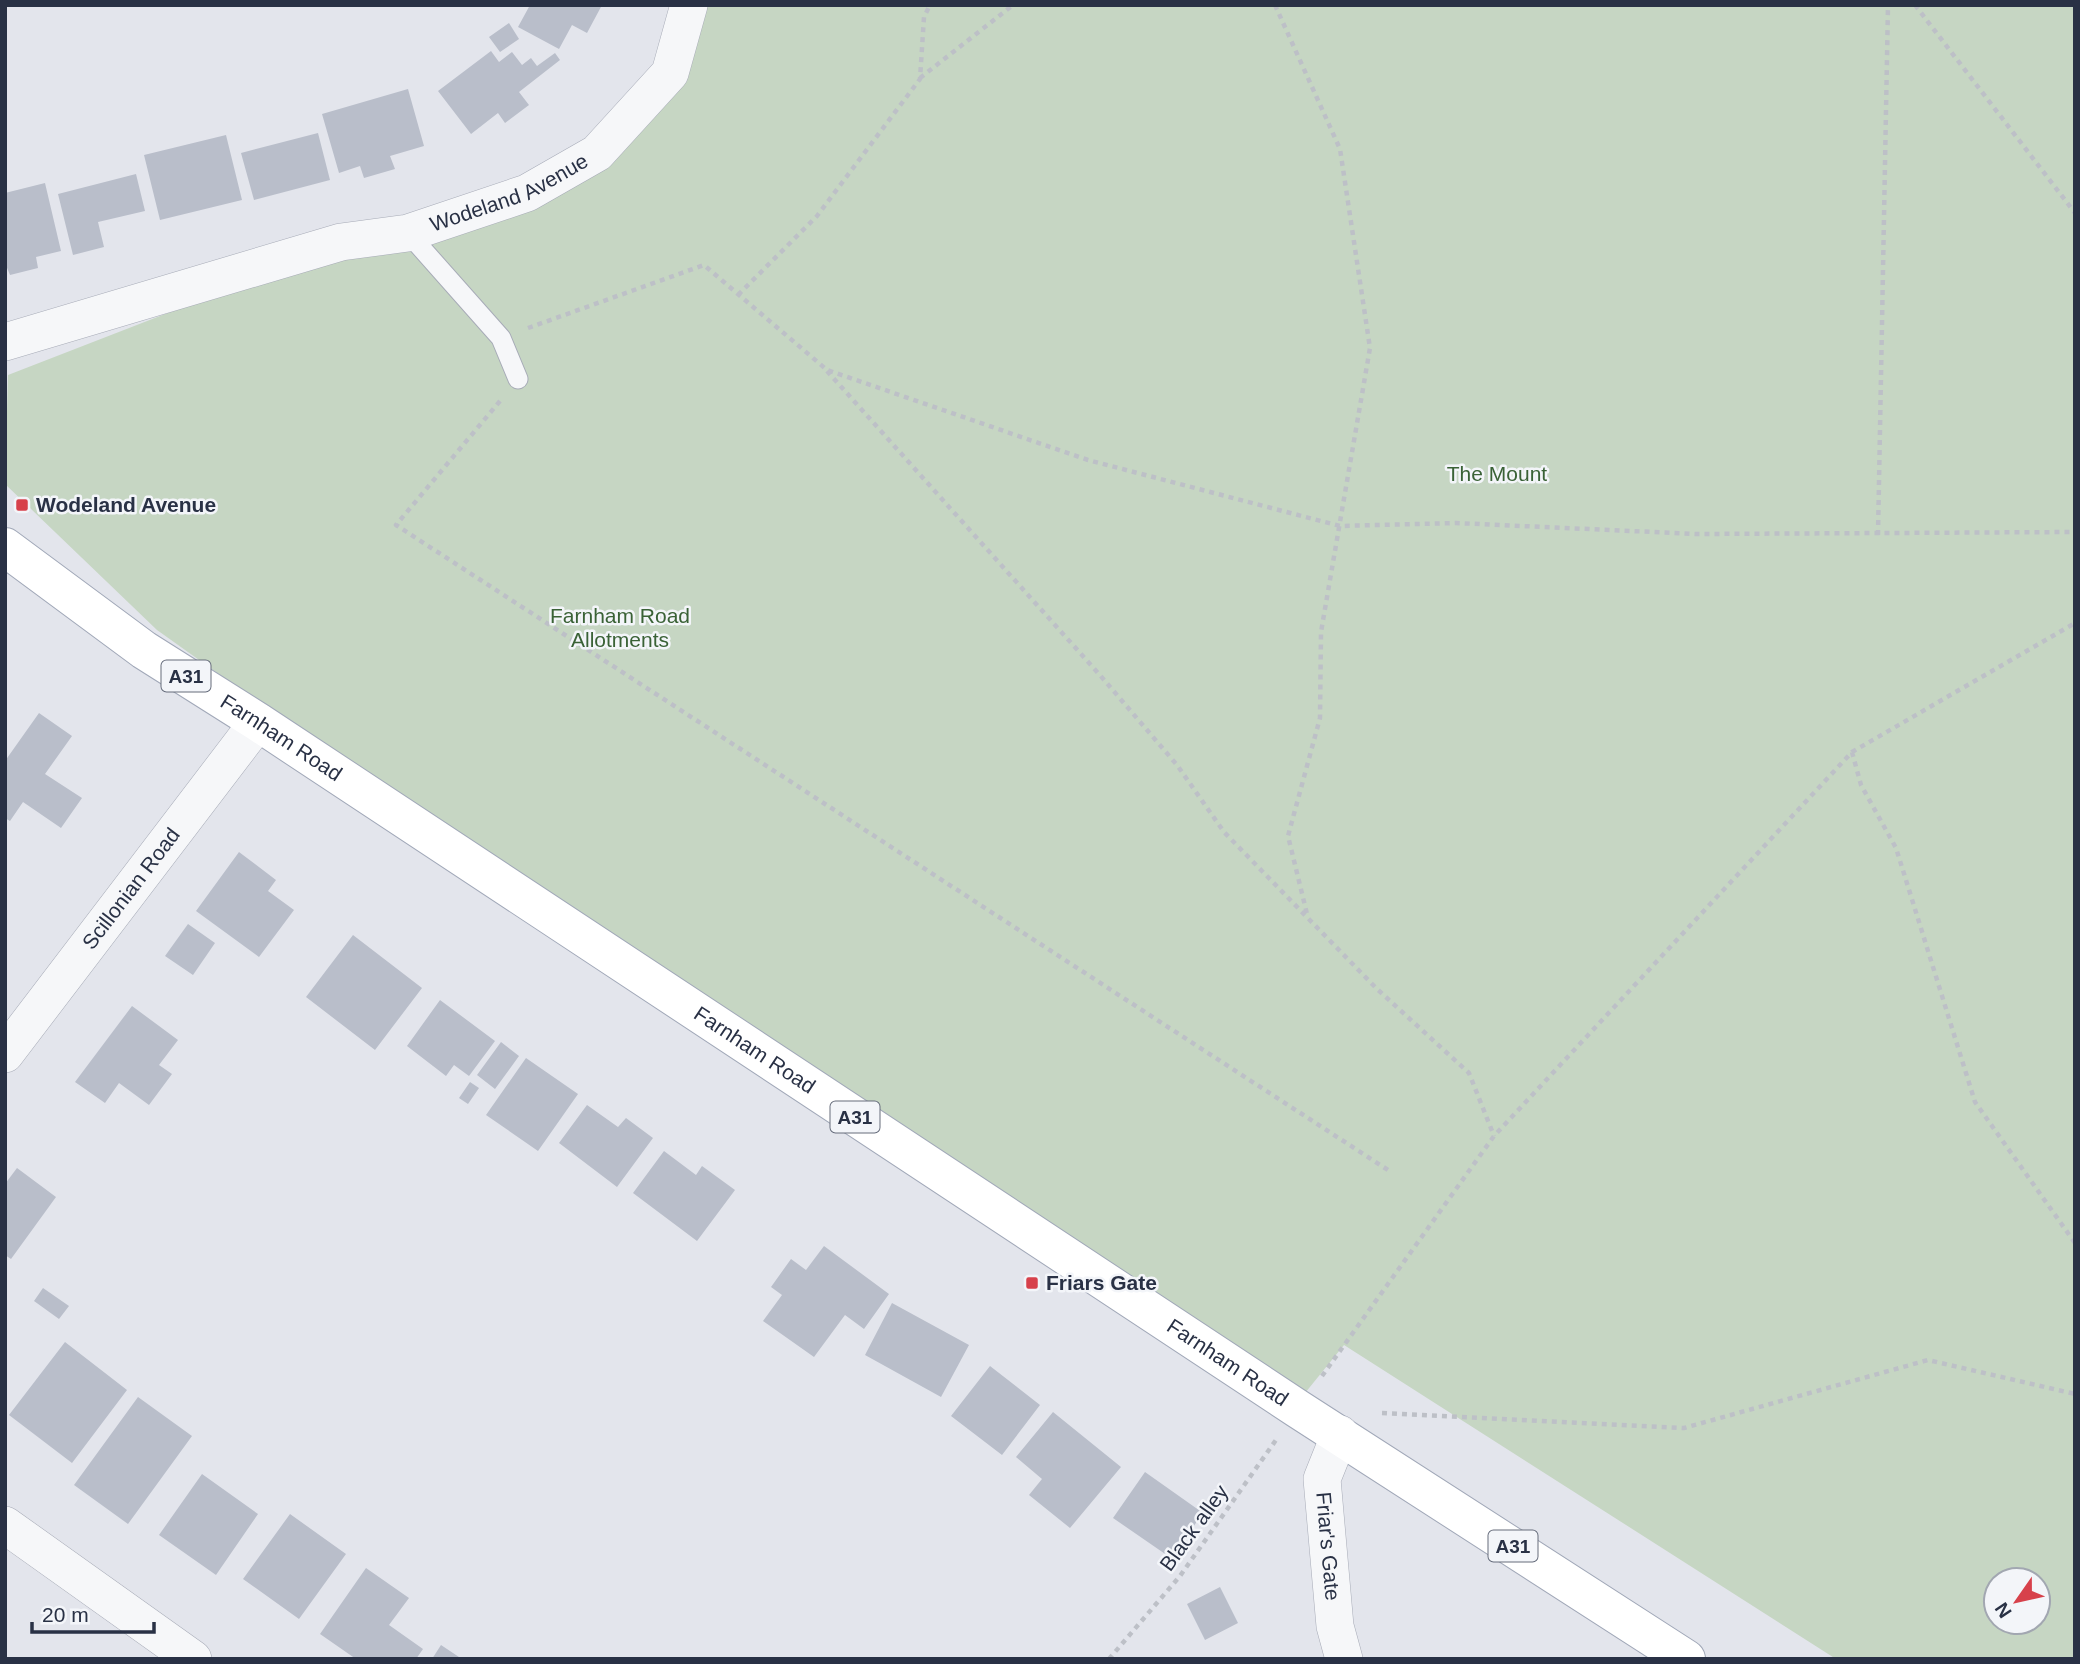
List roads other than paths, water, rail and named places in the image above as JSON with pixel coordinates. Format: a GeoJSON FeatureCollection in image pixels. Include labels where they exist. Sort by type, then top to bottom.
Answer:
{"type":"FeatureCollection","features":[{"type":"Feature","properties":{"kind":"main road","name":"Farnham Road"},"geometry":{"type":"LineString","coordinates":[[5,547],[144,650],[258,722],[1298,1409],[1686,1659]]}},
{"type":"Feature","properties":{"kind":"street","name":"Wodeland Avenue"},"geometry":{"type":"LineString","coordinates":[[5,342],[341,242],[408,233],[527,193],[597,153],[670,73],[689,5]]}},
{"type":"Feature","properties":{"kind":"street","name":"Scillonian Road"},"geometry":{"type":"LineString","coordinates":[[5,1054],[258,722]]}},
{"type":"Feature","properties":{"kind":"street","name":"Friar's Gate"},"geometry":{"type":"LineString","coordinates":[[1340,1434],[1322,1479],[1335,1626],[1344,1659]]}},
{"type":"Feature","properties":{"kind":"street"},"geometry":{"type":"LineString","coordinates":[[5,1525],[193,1659]]}},
{"type":"Feature","properties":{"kind":"lane"},"geometry":{"type":"LineString","coordinates":[[408,233],[501,338],[518,379]]}},
{"type":"Feature","properties":{"kind":"place","name":"Wodeland Avenue"},"geometry":{"type":"Point","coordinates":[22,505]}},
{"type":"Feature","properties":{"kind":"place","name":"Friars Gate"},"geometry":{"type":"Point","coordinates":[1032,1283]}},
{"type":"Feature","properties":{"kind":"park label","name":"The Mount"},"geometry":{"type":"Point","coordinates":[1497,474]}},
{"type":"Feature","properties":{"kind":"park label","name":"Farnham Road Allotments"},"geometry":{"type":"Point","coordinates":[620,628]}}]}
